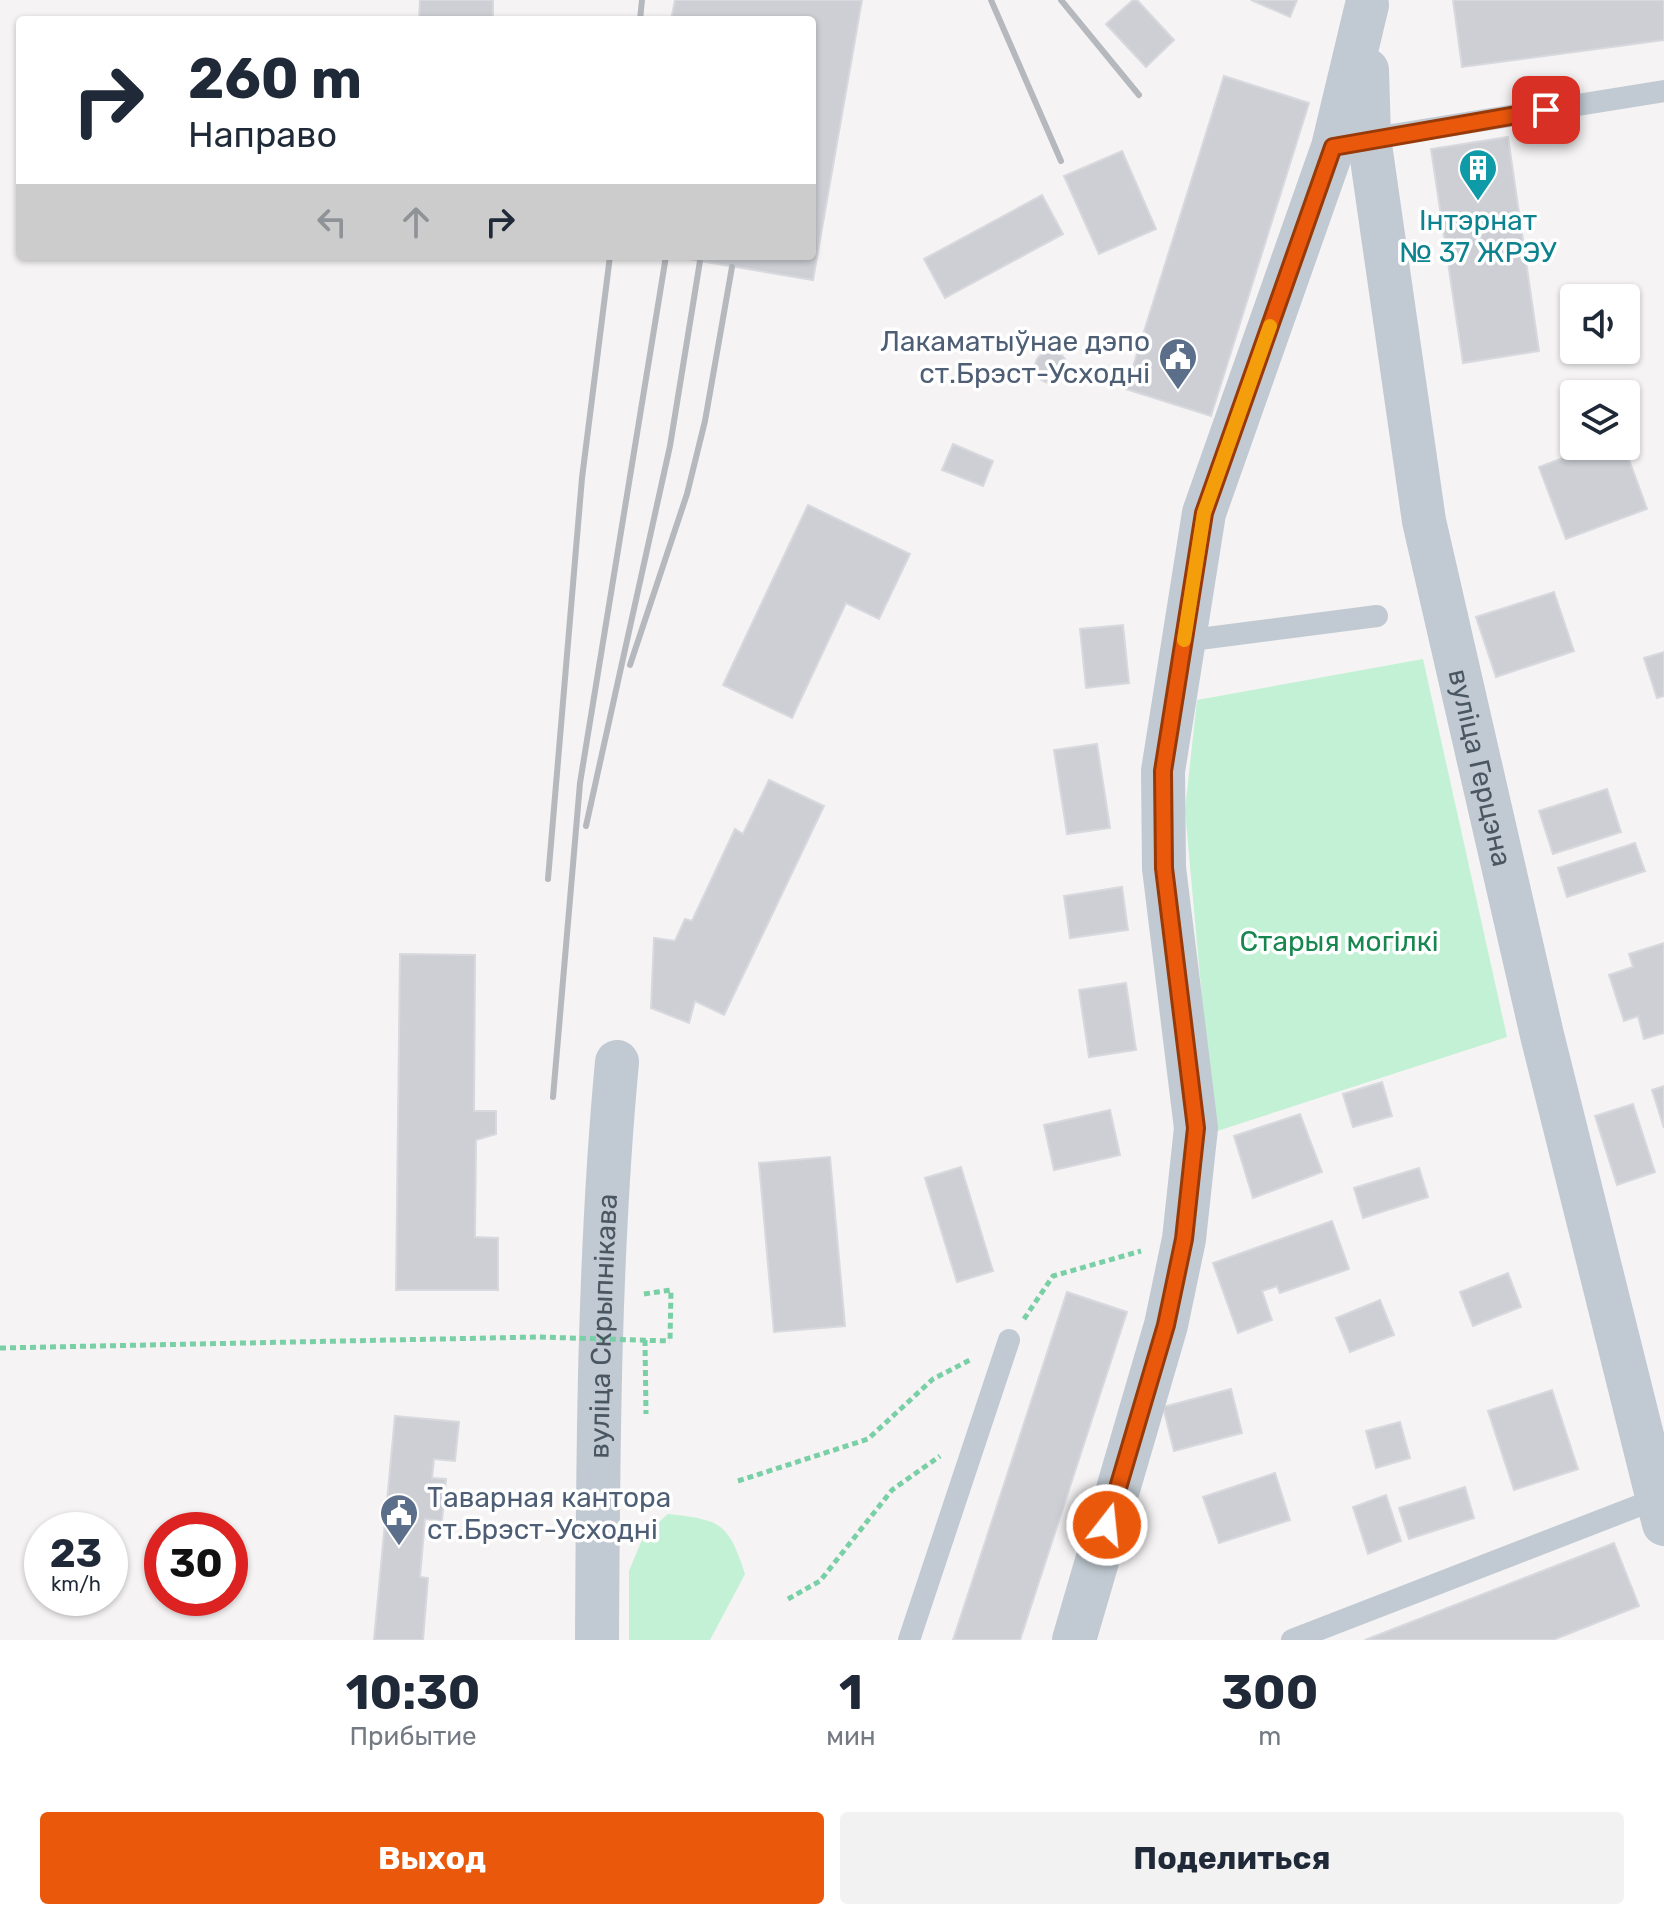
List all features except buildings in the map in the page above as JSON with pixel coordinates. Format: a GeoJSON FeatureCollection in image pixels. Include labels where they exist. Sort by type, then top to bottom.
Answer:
{"type":"FeatureCollection","features":[{"type":"Feature","properties":{"kind":"street","name":"вуліца Герцэна"},"geometry":{"type":"LineString","coordinates":[[1368,3],[1351,142],[1424,521],[1542,1035],[1661,1506]]}},
{"type":"Feature","properties":{"kind":"street"},"geometry":{"type":"LineString","coordinates":[[1074,1640],[1166,1325],[1184,1239],[1196,1128],[1164,868],[1163,771],[1204,513],[1351,142]]}},
{"type":"Feature","properties":{"kind":"street","name":"вуліца Скрыпнікава"},"geometry":{"type":"LineString","coordinates":[[597,1640],[597,1452],[605,1196],[617,1062]]}},
{"type":"Feature","properties":{"kind":"lane"},"geometry":{"type":"LineString","coordinates":[[1351,142],[1664,91]]}},
{"type":"Feature","properties":{"kind":"lane"},"geometry":{"type":"LineString","coordinates":[[1184,641],[1377,616]]}},
{"type":"Feature","properties":{"kind":"lane"},"geometry":{"type":"LineString","coordinates":[[909,1640],[977,1428],[1009,1340]]}},
{"type":"Feature","properties":{"kind":"lane"},"geometry":{"type":"LineString","coordinates":[[1292,1640],[1661,1506]]}},
{"type":"Feature","properties":{"kind":"path"},"geometry":{"type":"LineString","coordinates":[[738,1481],[868,1439],[933,1379],[1009,1340],[1053,1276],[1184,1239]]}},
{"type":"Feature","properties":{"kind":"path"},"geometry":{"type":"LineString","coordinates":[[0,1348],[538,1337],[670,1341],[671,1290],[644,1292],[645,1308]]}},
{"type":"Feature","properties":{"kind":"path"},"geometry":{"type":"LineString","coordinates":[[645,1338],[646,1414]]}},
{"type":"Feature","properties":{"kind":"path"},"geometry":{"type":"LineString","coordinates":[[788,1599],[820,1581],[892,1490],[977,1428]]}},
{"type":"Feature","properties":{"kind":"green space","name":"Старыя могілкі"},"geometry":{"type":"Polygon","coordinates":[[[1423,659],[1507,1037],[1214,1132],[1185,810],[1197,700],[1423,659]]]}},
{"type":"Feature","properties":{"kind":"green space"},"geometry":{"type":"Polygon","coordinates":[[[668,1514],[712,1522],[720,1527],[733,1544],[745,1574],[710,1640],[629,1640],[629,1571],[644,1535],[668,1514]]]}},
{"type":"Feature","properties":{"kind":"railway"},"geometry":{"type":"LineString","coordinates":[[640,16],[642,0]]}},
{"type":"Feature","properties":{"kind":"railway"},"geometry":{"type":"LineString","coordinates":[[991,0],[1061,161]]}},
{"type":"Feature","properties":{"kind":"railway"},"geometry":{"type":"LineString","coordinates":[[1061,0],[1139,95]]}},
{"type":"Feature","properties":{"kind":"railway"},"geometry":{"type":"LineString","coordinates":[[548,879],[582,478],[609,260]]}},
{"type":"Feature","properties":{"kind":"railway"},"geometry":{"type":"LineString","coordinates":[[553,1097],[580,783],[665,260]]}},
{"type":"Feature","properties":{"kind":"railway"},"geometry":{"type":"LineString","coordinates":[[586,826],[670,446],[700,261]]}},
{"type":"Feature","properties":{"kind":"railway"},"geometry":{"type":"LineString","coordinates":[[630,665],[687,494],[705,421],[732,267]]}},
{"type":"Feature","properties":{"kind":"slow traffic"},"geometry":{"type":"LineString","coordinates":[[1184,640],[1204,513],[1270,326]]}},
{"type":"Feature","properties":{"kind":"place","name":"Інтэрнат № 37 ЖРЭУ"},"geometry":{"type":"Point","coordinates":[1478,202]}},
{"type":"Feature","properties":{"kind":"place","name":"Лакаматыўнае дэпо ст.Брэст-Усходні"},"geometry":{"type":"Point","coordinates":[1178,391]}},
{"type":"Feature","properties":{"kind":"place","name":"Таварная кантора ст.Брэст-Усходні"},"geometry":{"type":"Point","coordinates":[399,1547]}},
{"type":"Feature","properties":{"kind":"route"},"geometry":{"type":"LineString","coordinates":[[1107,1525],[1166,1325],[1184,1239],[1196,1128],[1164,868],[1163,771],[1204,513],[1333,147],[1369,138],[1546,110]]}}]}
